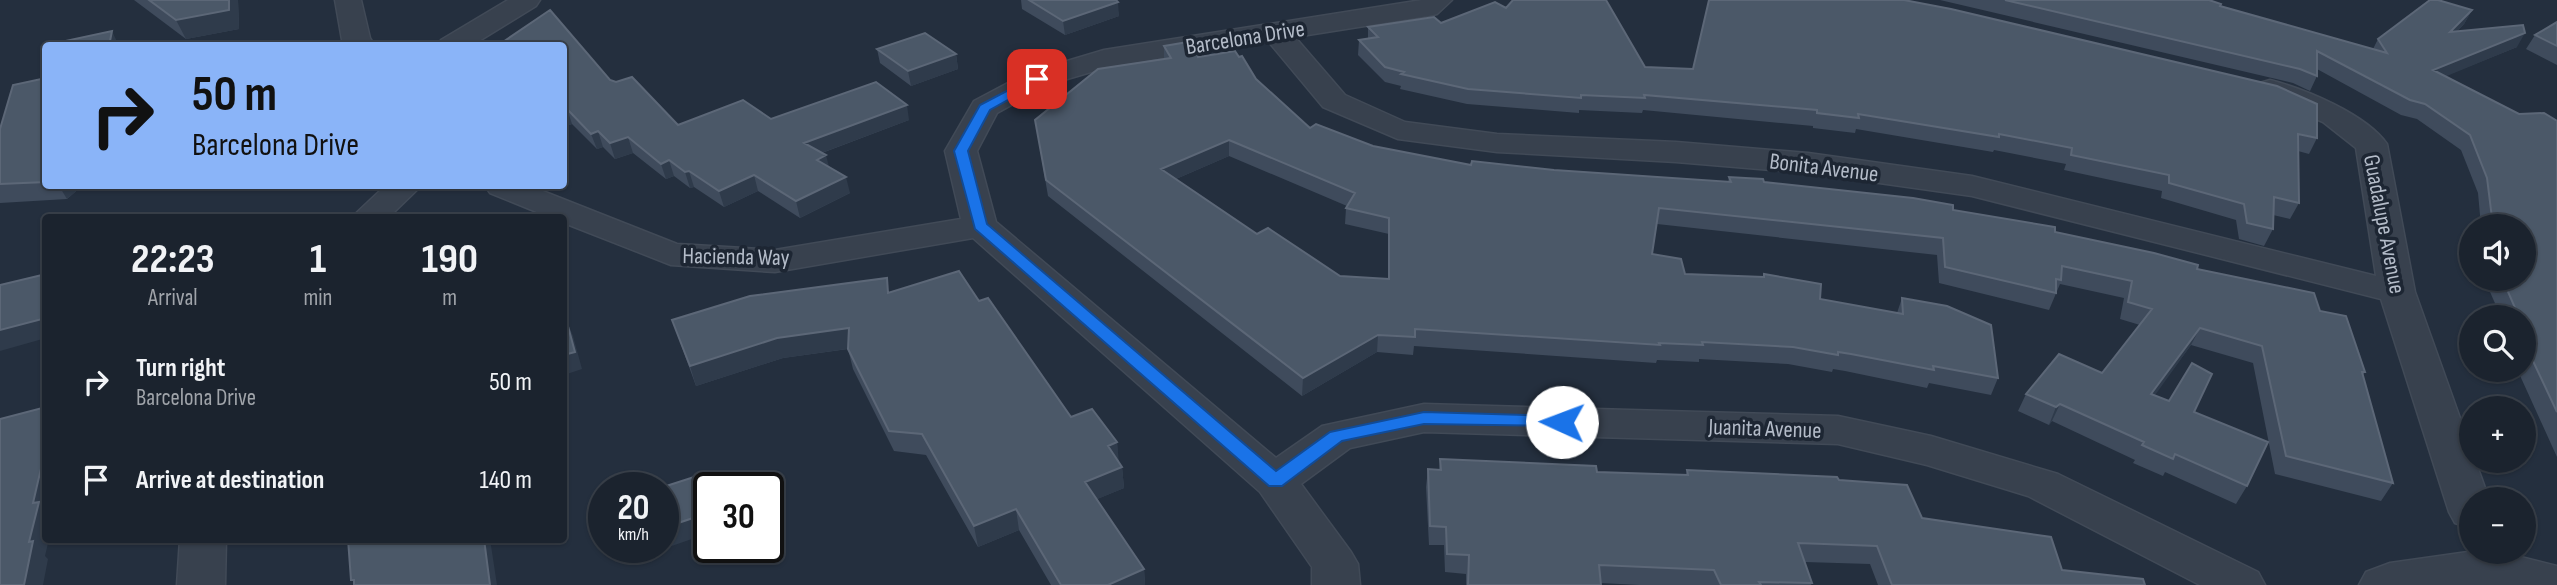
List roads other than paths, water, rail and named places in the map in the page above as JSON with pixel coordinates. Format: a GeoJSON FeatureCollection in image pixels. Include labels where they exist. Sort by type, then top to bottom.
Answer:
{"type":"FeatureCollection","features":[{"type":"Feature","properties":{"kind":"street"},"geometry":{"type":"LineString","coordinates":[[348,0],[357,42]]}},
{"type":"Feature","properties":{"kind":"street"},"geometry":{"type":"LineString","coordinates":[[459,42],[527,0]]}},
{"type":"Feature","properties":{"kind":"street","name":"Barcelona Drive"},"geometry":{"type":"LineString","coordinates":[[980,226],[961,151],[985,107],[1037,79],[1104,59],[1428,8],[1439,0]]}},
{"type":"Feature","properties":{"kind":"street","name":"Bonita Avenue"},"geometry":{"type":"LineString","coordinates":[[1276,33],[1334,101],[1398,130],[1497,143],[1676,152],[1808,163],[1972,186],[2397,292]]}},
{"type":"Feature","properties":{"kind":"street","name":"Guadalupe Avenue"},"geometry":{"type":"LineString","coordinates":[[2241,82],[2281,92],[2334,116],[2371,144],[2397,292],[2463,487]]}},
{"type":"Feature","properties":{"kind":"street"},"geometry":{"type":"LineString","coordinates":[[372,214],[401,189]]}},
{"type":"Feature","properties":{"kind":"street","name":"Hacienda Way"},"geometry":{"type":"LineString","coordinates":[[509,189],[671,254],[775,261],[980,226]]}},
{"type":"Feature","properties":{"kind":"street"},"geometry":{"type":"LineString","coordinates":[[980,226],[1275,481],[1335,564],[1336,585]]}},
{"type":"Feature","properties":{"kind":"street","name":"Juanita Avenue"},"geometry":{"type":"LineString","coordinates":[[1275,481],[1337,436],[1424,418],[1838,430],[1931,451],[2043,485],[2241,585]]}},
{"type":"Feature","properties":{"kind":"street"},"geometry":{"type":"LineString","coordinates":[[201,585],[203,543]]}},
{"type":"Feature","properties":{"kind":"street"},"geometry":{"type":"LineString","coordinates":[[2383,585],[2390,581],[2465,564]]}},
{"type":"Feature","properties":{"kind":"street"},"geometry":{"type":"LineString","coordinates":[[2501,564],[2557,584]]}}]}
